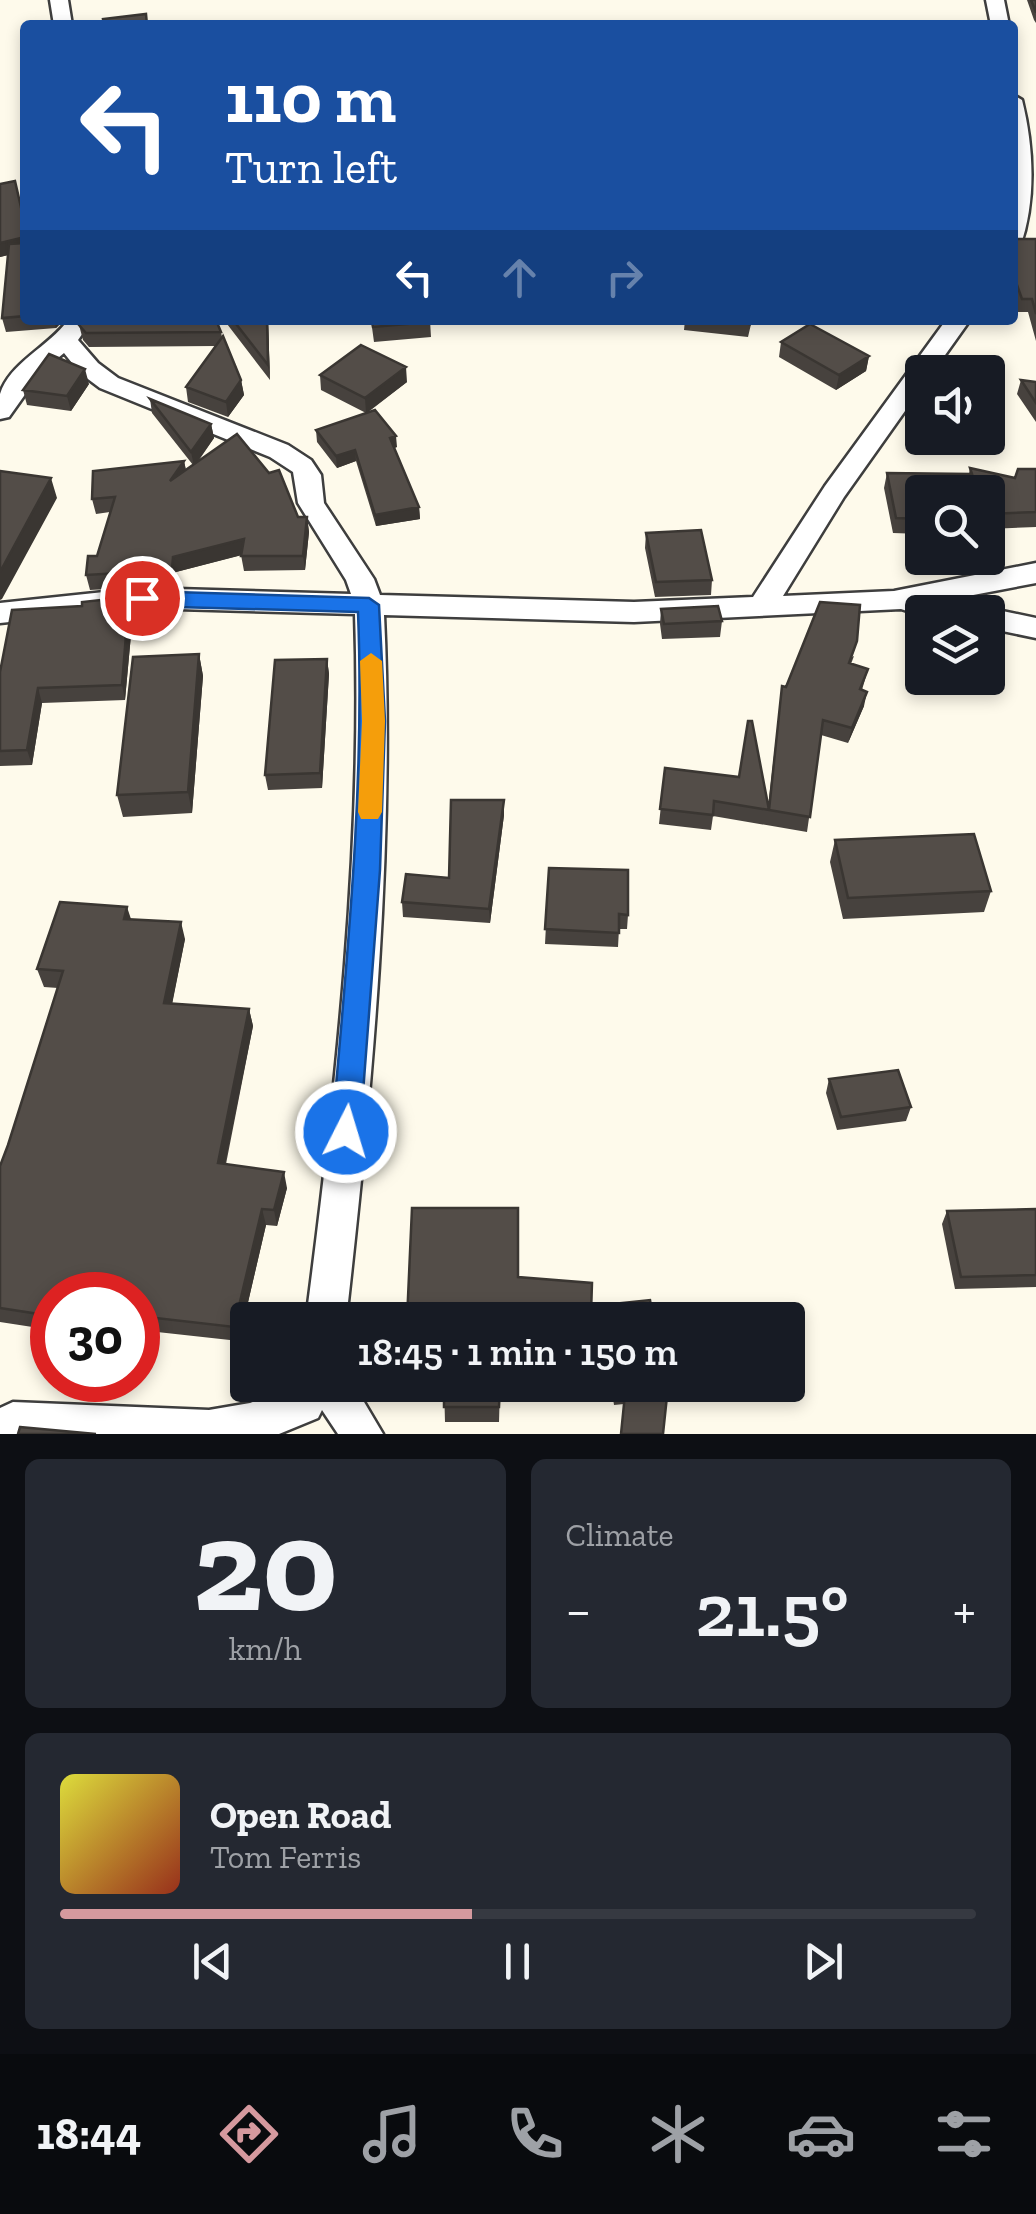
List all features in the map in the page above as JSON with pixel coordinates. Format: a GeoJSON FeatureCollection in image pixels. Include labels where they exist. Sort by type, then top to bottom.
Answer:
{"type":"FeatureCollection","features":[{"type":"Feature","properties":{"kind":"street"},"geometry":{"type":"LineString","coordinates":[[1018,125],[1028,167],[1030,220]]}},
{"type":"Feature","properties":{"kind":"street"},"geometry":{"type":"LineString","coordinates":[[762,606],[834,492],[954,325]]}},
{"type":"Feature","properties":{"kind":"street"},"geometry":{"type":"LineString","coordinates":[[0,410],[32,367],[73,330],[88,368],[110,383],[279,451],[302,466],[311,486],[311,502],[360,580],[369,605],[374,721],[367,870],[340,1206],[328,1302]]}},
{"type":"Feature","properties":{"kind":"street"},"geometry":{"type":"LineString","coordinates":[[0,613],[142,598],[634,612],[894,601],[1036,572]]}},
{"type":"Feature","properties":{"kind":"street"},"geometry":{"type":"LineString","coordinates":[[894,601],[905,603]]}},
{"type":"Feature","properties":{"kind":"street"},"geometry":{"type":"LineString","coordinates":[[1005,622],[1036,628]]}},
{"type":"Feature","properties":{"kind":"street"},"geometry":{"type":"LineString","coordinates":[[13,1423],[209,1431],[250,1424],[313,1402],[362,1434]]}},
{"type":"Feature","properties":{"kind":"building"},"geometry":{"type":"Polygon","coordinates":[[[146,14],[147,20],[103,20],[146,14]]]}},
{"type":"Feature","properties":{"kind":"building"},"geometry":{"type":"Polygon","coordinates":[[[15,181],[20,203],[20,238],[0,243],[0,184],[15,181]]]}},
{"type":"Feature","properties":{"kind":"building"},"geometry":{"type":"Polygon","coordinates":[[[1018,239],[1036,239],[1036,314],[1032,299],[1022,299],[1018,288],[1018,239]]]}},
{"type":"Feature","properties":{"kind":"building"},"geometry":{"type":"Polygon","coordinates":[[[20,243],[20,316],[2,318],[9,244],[20,243]]]}},
{"type":"Feature","properties":{"kind":"building"},"geometry":{"type":"Polygon","coordinates":[[[79,325],[218,325],[221,332],[86,333],[79,325]]]}},
{"type":"Feature","properties":{"kind":"building"},"geometry":{"type":"Polygon","coordinates":[[[237,325],[267,325],[268,365],[237,325]]]}},
{"type":"Feature","properties":{"kind":"building"},"geometry":{"type":"Polygon","coordinates":[[[812,325],[869,356],[839,375],[781,342],[812,325]]]}},
{"type":"Feature","properties":{"kind":"building"},"geometry":{"type":"Polygon","coordinates":[[[223,336],[241,380],[226,402],[186,387],[223,336]]]}},
{"type":"Feature","properties":{"kind":"building"},"geometry":{"type":"Polygon","coordinates":[[[361,345],[406,367],[365,398],[320,375],[361,345]]]}},
{"type":"Feature","properties":{"kind":"building"},"geometry":{"type":"Polygon","coordinates":[[[49,354],[85,369],[67,396],[23,390],[49,354]]]}},
{"type":"Feature","properties":{"kind":"building"},"geometry":{"type":"Polygon","coordinates":[[[1021,380],[1036,382],[1036,403],[1021,380]]]}},
{"type":"Feature","properties":{"kind":"building"},"geometry":{"type":"Polygon","coordinates":[[[150,399],[211,424],[191,452],[150,399]]]}},
{"type":"Feature","properties":{"kind":"building"},"geometry":{"type":"Polygon","coordinates":[[[375,410],[396,436],[390,438],[419,507],[375,515],[355,450],[336,456],[316,430],[375,410]]]}},
{"type":"Feature","properties":{"kind":"building"},"geometry":{"type":"Polygon","coordinates":[[[237,434],[269,473],[279,470],[298,517],[307,517],[303,556],[241,556],[244,539],[173,557],[172,570],[86,575],[88,556],[97,556],[115,497],[92,499],[93,471],[184,461],[170,481],[237,434]]]}},
{"type":"Feature","properties":{"kind":"building"},"geometry":{"type":"Polygon","coordinates":[[[970,468],[1002,475],[905,475],[905,518],[896,518],[887,473],[972,474],[970,468]]]}},
{"type":"Feature","properties":{"kind":"building"},"geometry":{"type":"Polygon","coordinates":[[[1018,469],[1036,469],[1036,512],[1005,513],[1005,476],[1015,478],[1018,469]]]}},
{"type":"Feature","properties":{"kind":"building"},"geometry":{"type":"Polygon","coordinates":[[[0,471],[51,478],[0,572],[0,471]]]}},
{"type":"Feature","properties":{"kind":"building"},"geometry":{"type":"Polygon","coordinates":[[[701,530],[712,580],[656,582],[646,533],[701,530]]]}},
{"type":"Feature","properties":{"kind":"building"},"geometry":{"type":"Polygon","coordinates":[[[129,597],[122,685],[38,688],[27,750],[0,751],[0,672],[12,610],[82,606],[82,602],[129,597]]]}},
{"type":"Feature","properties":{"kind":"building"},"geometry":{"type":"Polygon","coordinates":[[[820,602],[860,605],[857,641],[849,663],[868,669],[860,689],[867,692],[852,728],[823,720],[810,817],[769,810],[782,686],[786,687],[820,602]]]}},
{"type":"Feature","properties":{"kind":"building"},"geometry":{"type":"Polygon","coordinates":[[[718,606],[722,621],[664,624],[661,609],[718,606]]]}},
{"type":"Feature","properties":{"kind":"building"},"geometry":{"type":"Polygon","coordinates":[[[199,654],[188,792],[117,795],[133,657],[199,654]]]}},
{"type":"Feature","properties":{"kind":"building"},"geometry":{"type":"Polygon","coordinates":[[[327,659],[320,773],[265,775],[275,660],[327,659]]]}},
{"type":"Feature","properties":{"kind":"building"},"geometry":{"type":"Polygon","coordinates":[[[748,721],[752,721],[769,810],[714,801],[713,815],[660,809],[665,768],[739,777],[748,721]]]}},
{"type":"Feature","properties":{"kind":"building"},"geometry":{"type":"Polygon","coordinates":[[[451,800],[504,800],[489,909],[402,902],[406,874],[449,878],[451,800]]]}},
{"type":"Feature","properties":{"kind":"building"},"geometry":{"type":"Polygon","coordinates":[[[974,834],[991,891],[848,898],[835,840],[974,834]]]}},
{"type":"Feature","properties":{"kind":"building"},"geometry":{"type":"Polygon","coordinates":[[[549,868],[628,870],[628,915],[619,914],[619,933],[545,929],[549,868]]]}},
{"type":"Feature","properties":{"kind":"building"},"geometry":{"type":"Polygon","coordinates":[[[60,902],[127,907],[124,919],[181,922],[164,1003],[249,1009],[218,1163],[284,1172],[274,1210],[262,1209],[240,1302],[230,1302],[230,1327],[160,1319],[160,1272],[30,1272],[30,1313],[0,1308],[0,1166],[63,971],[37,969],[60,902]]]}},
{"type":"Feature","properties":{"kind":"building"},"geometry":{"type":"Polygon","coordinates":[[[898,1070],[911,1107],[841,1117],[829,1079],[898,1070]]]}},
{"type":"Feature","properties":{"kind":"building"},"geometry":{"type":"Polygon","coordinates":[[[412,1208],[518,1208],[518,1277],[592,1283],[591,1302],[408,1302],[412,1208]]]}},
{"type":"Feature","properties":{"kind":"building"},"geometry":{"type":"Polygon","coordinates":[[[1036,1209],[1036,1275],[961,1277],[947,1211],[1036,1209]]]}},
{"type":"Feature","properties":{"kind":"building"},"geometry":{"type":"Polygon","coordinates":[[[444,1402],[499,1402],[499,1407],[444,1407],[444,1402]]]}},
{"type":"Feature","properties":{"kind":"building"},"geometry":{"type":"Polygon","coordinates":[[[624,1402],[666,1402],[663,1434],[621,1434],[624,1402]]]}},
{"type":"Feature","properties":{"kind":"building"},"geometry":{"type":"Polygon","coordinates":[[[20,1427],[96,1434],[18,1434],[20,1427]]]}},
{"type":"Feature","properties":{"kind":"slow traffic"},"geometry":{"type":"LineString","coordinates":[[370,812],[374,721],[371,661]]}},
{"type":"Feature","properties":{"kind":"route"},"geometry":{"type":"LineString","coordinates":[[142,598],[369,605],[374,721],[367,870],[346,1132]]}}]}
